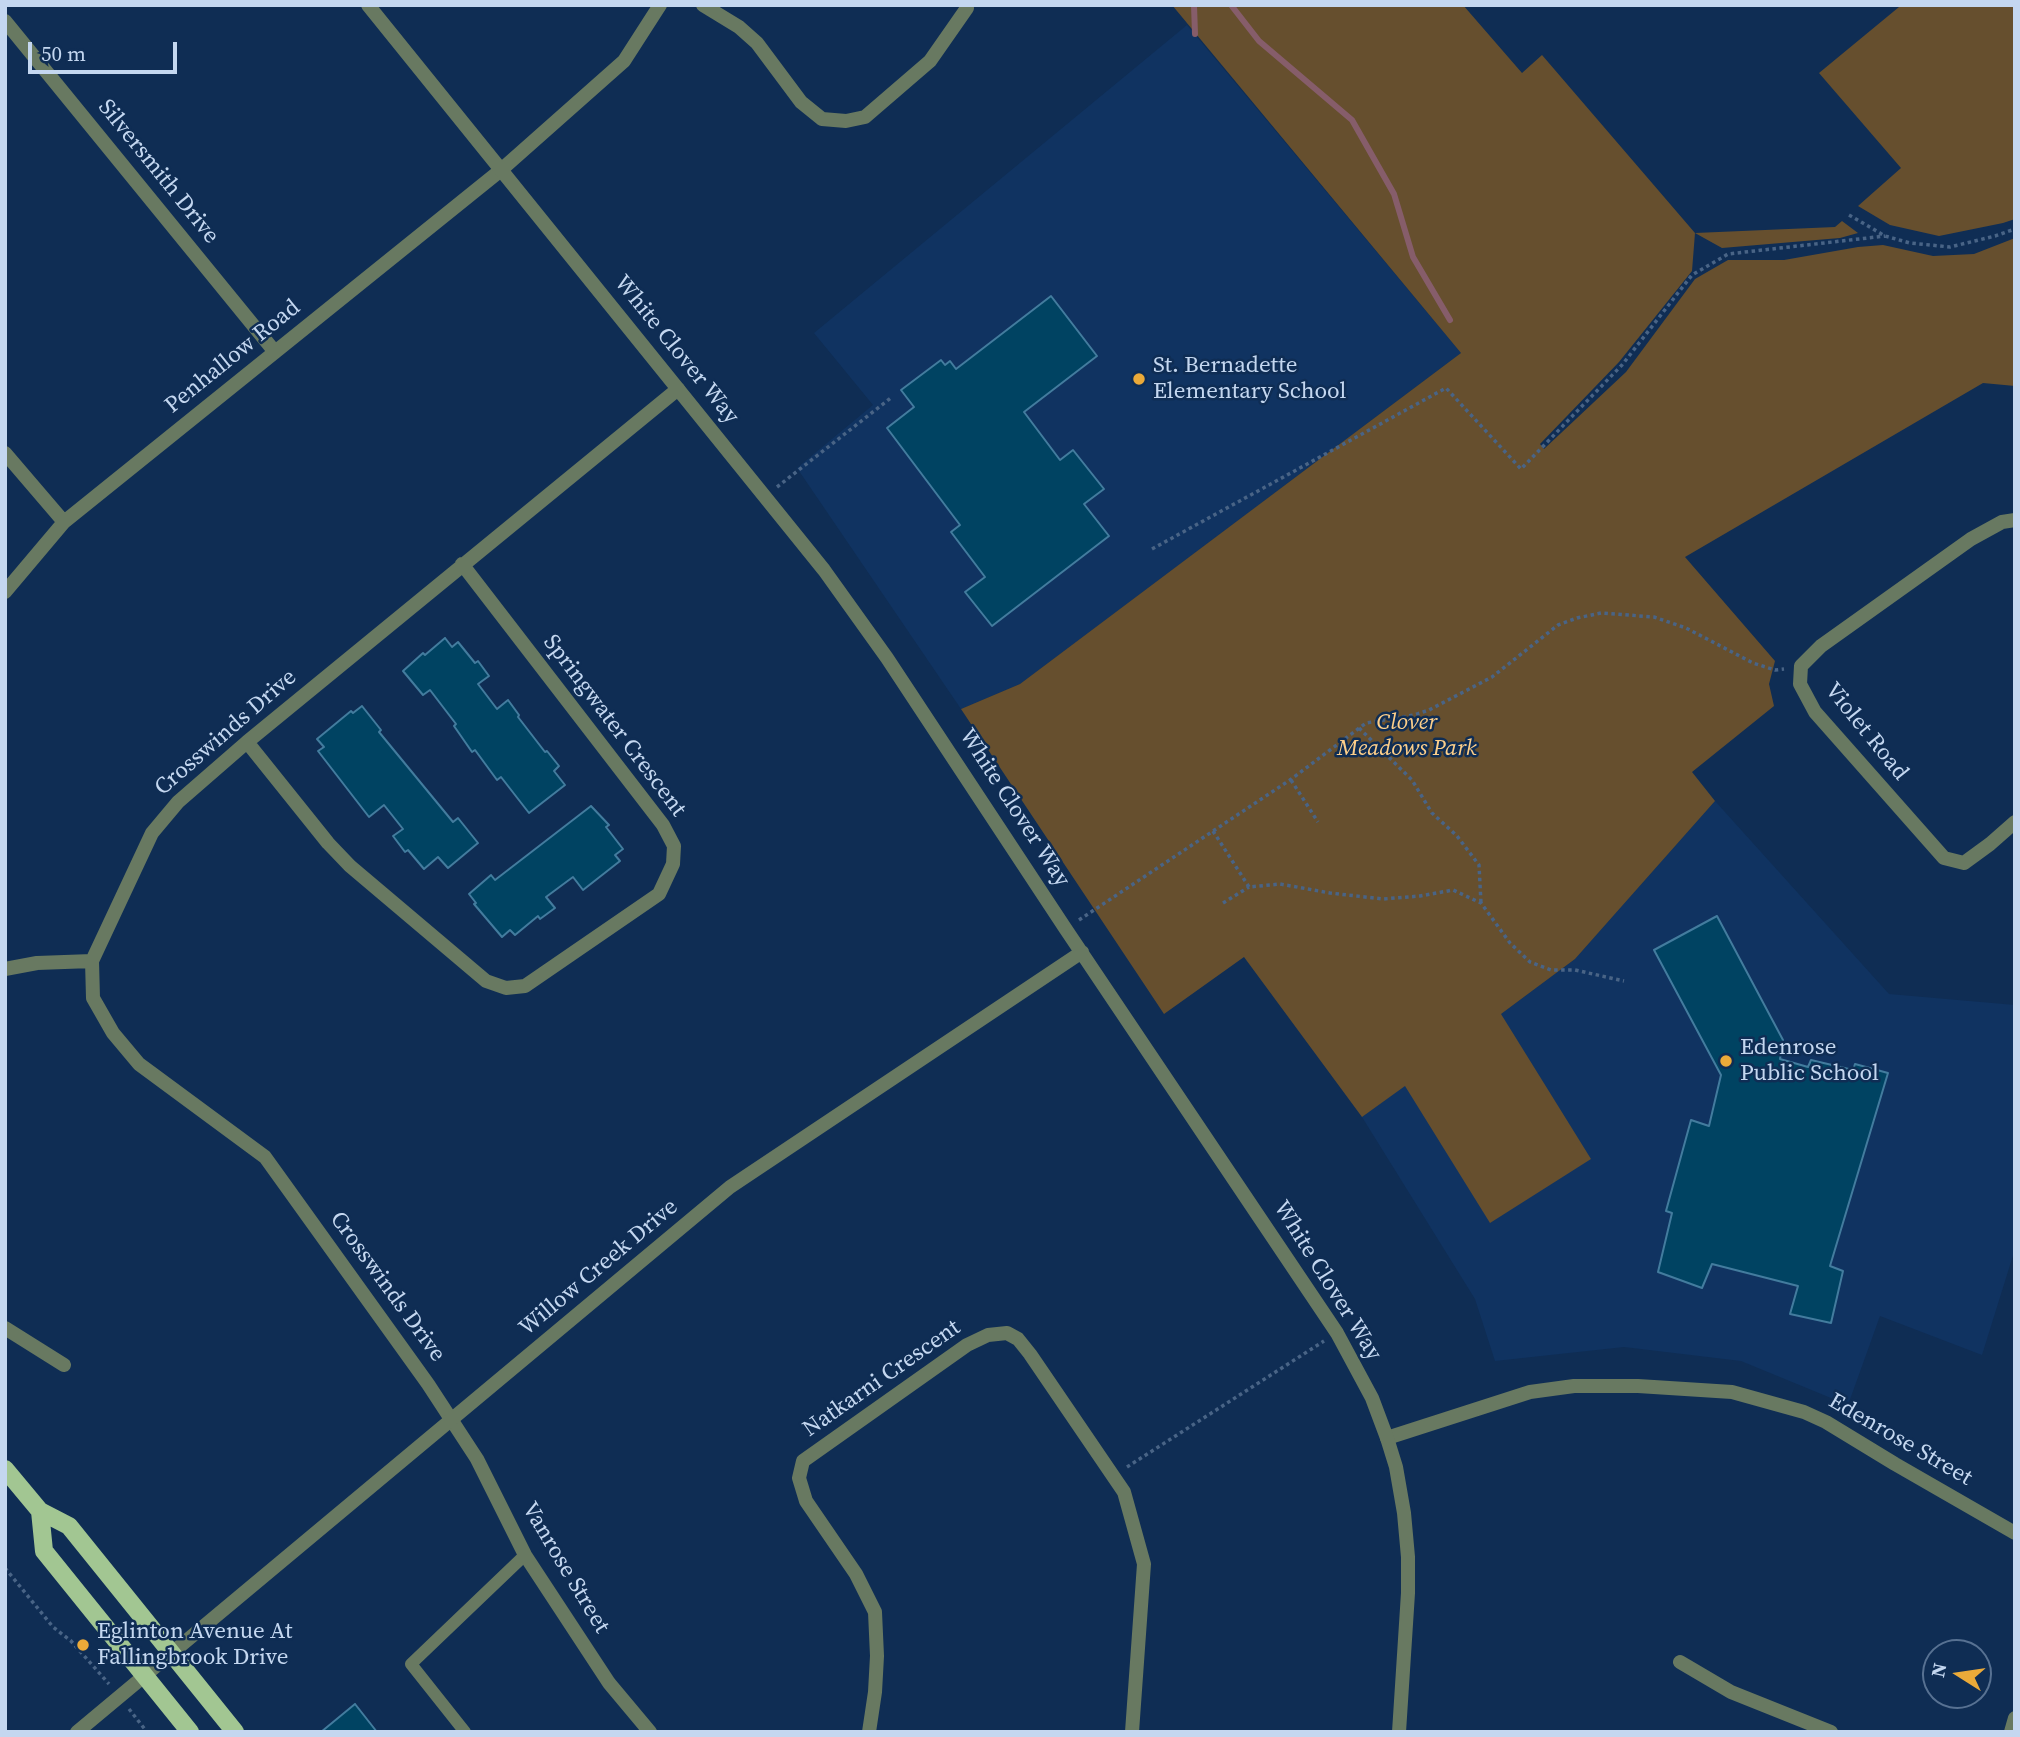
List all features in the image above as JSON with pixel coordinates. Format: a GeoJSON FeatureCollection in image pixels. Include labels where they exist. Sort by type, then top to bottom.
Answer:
{"type":"FeatureCollection","features":[{"type":"Feature","properties":{"kind":"main road"},"geometry":{"type":"LineString","coordinates":[[5,1469],[40,1511],[69,1526],[235,1732]]}},
{"type":"Feature","properties":{"kind":"main road"},"geometry":{"type":"LineString","coordinates":[[40,1511],[44,1551],[190,1732]]}},
{"type":"Feature","properties":{"kind":"street","name":"White Clover Way"},"geometry":{"type":"LineString","coordinates":[[368,5],[765,496],[876,641],[1337,1333],[1372,1398],[1387,1438],[1396,1467],[1404,1513],[1408,1557],[1399,1732]]}},
{"type":"Feature","properties":{"kind":"street","name":"Penhallow Road"},"geometry":{"type":"LineString","coordinates":[[5,592],[64,522],[501,170],[624,61],[660,5]]}},
{"type":"Feature","properties":{"kind":"street"},"geometry":{"type":"LineString","coordinates":[[703,5],[739,26],[757,43],[801,102],[822,119],[846,121],[866,117],[930,61],[967,8]]}},
{"type":"Feature","properties":{"kind":"street","name":"Silversmith Drive"},"geometry":{"type":"LineString","coordinates":[[5,21],[275,352]]}},
{"type":"Feature","properties":{"kind":"street","name":"Crosswinds Drive"},"geometry":{"type":"LineString","coordinates":[[452,1421],[265,1157],[139,1064],[113,1033],[93,998],[92,961],[152,834],[178,802],[462,564],[678,389]]}},
{"type":"Feature","properties":{"kind":"street"},"geometry":{"type":"LineString","coordinates":[[5,453],[64,522]]}},
{"type":"Feature","properties":{"kind":"street","name":"Violet Road"},"geometry":{"type":"LineString","coordinates":[[2015,520],[2002,522],[1971,539],[1821,646],[1801,666],[1800,684],[1815,712],[1944,858],[1964,863],[2015,822]]}},
{"type":"Feature","properties":{"kind":"street","name":"Springwater Crescent"},"geometry":{"type":"LineString","coordinates":[[247,742],[328,843],[350,866],[486,981],[506,988],[525,986],[659,894],[673,864],[674,846],[663,825],[462,564]]}},
{"type":"Feature","properties":{"kind":"street","name":"Willow Creek Drive"},"geometry":{"type":"LineString","coordinates":[[77,1732],[730,1187],[1082,952]]}},
{"type":"Feature","properties":{"kind":"street"},"geometry":{"type":"LineString","coordinates":[[5,969],[37,963],[92,961]]}},
{"type":"Feature","properties":{"kind":"street"},"geometry":{"type":"LineString","coordinates":[[5,1328],[64,1365]]}},
{"type":"Feature","properties":{"kind":"street","name":"Natkarni Crescent"},"geometry":{"type":"LineString","coordinates":[[869,1732],[877,1656],[875,1612],[856,1574],[806,1502],[799,1478],[803,1461],[967,1345],[988,1335],[1007,1333],[1018,1339],[1030,1354],[1124,1492],[1144,1564],[1132,1732]]}},
{"type":"Feature","properties":{"kind":"street","name":"Edenrose Street"},"geometry":{"type":"LineString","coordinates":[[1387,1438],[1530,1392],[1574,1386],[1639,1386],[1732,1392],[1804,1412],[1826,1422],[2015,1533]]}},
{"type":"Feature","properties":{"kind":"street","name":"Vanrose Street"},"geometry":{"type":"LineString","coordinates":[[452,1421],[477,1459],[525,1555],[609,1682],[650,1732]]}},
{"type":"Feature","properties":{"kind":"street"},"geometry":{"type":"LineString","coordinates":[[1679,1662],[1731,1692],[1831,1732]]}},
{"type":"Feature","properties":{"kind":"street"},"geometry":{"type":"LineString","coordinates":[[2011,1732],[2015,1718]]}},
{"type":"Feature","properties":{"kind":"lane"},"geometry":{"type":"LineString","coordinates":[[465,1732],[411,1664],[525,1555]]}},
{"type":"Feature","properties":{"kind":"path"},"geometry":{"type":"LineString","coordinates":[[1849,215],[1885,236],[1910,243],[1950,247],[2015,229]]}},
{"type":"Feature","properties":{"kind":"path"},"geometry":{"type":"LineString","coordinates":[[1152,549],[1446,388],[1521,469],[1622,365],[1692,275],[1728,254],[1885,236]]}},
{"type":"Feature","properties":{"kind":"path"},"geometry":{"type":"LineString","coordinates":[[765,496],[892,397]]}},
{"type":"Feature","properties":{"kind":"path"},"geometry":{"type":"LineString","coordinates":[[1065,928],[1290,780],[1366,723],[1429,710],[1492,677],[1558,625],[1577,618],[1601,613],[1654,617],[1686,628],[1753,663],[1775,670],[1801,666]]}},
{"type":"Feature","properties":{"kind":"path"},"geometry":{"type":"LineString","coordinates":[[1359,729],[1412,780],[1432,813],[1457,836],[1479,865],[1481,903]]}},
{"type":"Feature","properties":{"kind":"path"},"geometry":{"type":"LineString","coordinates":[[1290,780],[1318,822]]}},
{"type":"Feature","properties":{"kind":"path"},"geometry":{"type":"LineString","coordinates":[[1213,831],[1249,887]]}},
{"type":"Feature","properties":{"kind":"path"},"geometry":{"type":"LineString","coordinates":[[1223,903],[1249,887],[1280,884],[1382,899],[1453,890],[1481,903],[1510,943],[1530,962],[1551,970],[1575,970],[1624,981]]}},
{"type":"Feature","properties":{"kind":"path"},"geometry":{"type":"LineString","coordinates":[[1114,1476],[1337,1333]]}},
{"type":"Feature","properties":{"kind":"path"},"geometry":{"type":"LineString","coordinates":[[5,1568],[53,1627],[71,1641],[104,1678]]}},
{"type":"Feature","properties":{"kind":"shaded area","name":"St. Bernadette Elementary School"},"geometry":{"type":"Polygon","coordinates":[[[1187,25],[1461,353],[1020,684],[961,709],[797,468],[873,405],[814,333],[1187,25]]]}},
{"type":"Feature","properties":{"kind":"shaded area","name":"Edenrose Public School"},"geometry":{"type":"Polygon","coordinates":[[[1715,801],[1889,994],[2015,1005],[2015,1249],[1982,1355],[1880,1316],[1848,1405],[1741,1361],[1624,1347],[1495,1361],[1475,1299],[1362,1117],[1575,959],[1715,801]]]}},
{"type":"Feature","properties":{"kind":"green space","name":"Clover Meadows Park"},"geometry":{"type":"Polygon","coordinates":[[[1172,5],[1463,5],[1522,73],[1542,55],[1695,233],[1692,271],[1619,362],[1540,444],[1544,449],[1626,372],[1695,279],[1728,260],[1784,260],[1883,245],[1933,256],[1974,254],[2015,238],[2015,386],[1983,383],[1685,557],[1775,661],[1769,684],[1774,706],[1692,772],[1715,801],[1575,959],[1501,1014],[1591,1159],[1490,1223],[1405,1086],[1362,1117],[1244,957],[1164,1014],[961,709],[1020,684],[1461,353],[1172,5]]]}},
{"type":"Feature","properties":{"kind":"green space"},"geometry":{"type":"Polygon","coordinates":[[[1898,5],[2015,5],[2015,219],[1939,236],[1890,225],[1858,206],[1901,168],[1819,73],[1899,7],[1898,5]]]}},
{"type":"Feature","properties":{"kind":"green space"},"geometry":{"type":"Polygon","coordinates":[[[1842,221],[1858,233],[1840,238],[1722,248],[1695,233],[1835,227],[1842,221]]]}},
{"type":"Feature","properties":{"kind":"building"},"geometry":{"type":"Polygon","coordinates":[[[1051,296],[1097,356],[1024,412],[1060,460],[1073,450],[1104,489],[1084,504],[1109,536],[992,626],[965,592],[985,577],[951,532],[960,525],[887,428],[914,407],[901,390],[941,360],[945,365],[950,361],[956,369],[1051,296]]]}},
{"type":"Feature","properties":{"kind":"building"},"geometry":{"type":"Polygon","coordinates":[[[445,638],[452,647],[458,642],[475,663],[478,661],[489,676],[478,684],[497,709],[508,700],[545,752],[547,751],[559,766],[554,771],[565,785],[529,813],[501,777],[497,780],[475,750],[472,752],[454,726],[456,724],[430,690],[423,695],[403,671],[445,638]]]}},
{"type":"Feature","properties":{"kind":"building"},"geometry":{"type":"Polygon","coordinates":[[[362,706],[381,730],[379,732],[453,822],[458,818],[478,843],[448,868],[438,857],[424,869],[408,850],[405,852],[393,836],[403,829],[384,805],[369,817],[318,751],[324,747],[317,739],[351,711],[353,713],[362,706]]]}},
{"type":"Feature","properties":{"kind":"building"},"geometry":{"type":"Polygon","coordinates":[[[591,806],[609,825],[606,827],[623,849],[615,855],[620,861],[583,890],[573,877],[546,897],[555,908],[540,919],[538,916],[515,935],[510,930],[502,937],[474,904],[476,903],[469,894],[491,875],[495,880],[591,806]]]}},
{"type":"Feature","properties":{"kind":"building"},"geometry":{"type":"Polygon","coordinates":[[[1717,916],[1783,1040],[1780,1059],[1808,1067],[1811,1060],[1853,1070],[1855,1064],[1888,1073],[1830,1266],[1843,1271],[1831,1323],[1790,1314],[1798,1286],[1712,1264],[1702,1288],[1658,1272],[1672,1213],[1666,1211],[1691,1120],[1709,1126],[1721,1075],[1654,950],[1717,916]]]}},
{"type":"Feature","properties":{"kind":"building"},"geometry":{"type":"Polygon","coordinates":[[[355,1704],[377,1732],[321,1732],[355,1704]]]}},
{"type":"Feature","properties":{"kind":"waterway"},"geometry":{"type":"LineString","coordinates":[[1194,5],[1195,34]]}},
{"type":"Feature","properties":{"kind":"waterway"},"geometry":{"type":"LineString","coordinates":[[1231,5],[1259,41],[1352,120],[1394,194],[1413,257],[1450,320]]}},
{"type":"Feature","properties":{"kind":"place","name":"St. Bernadette Elementary School"},"geometry":{"type":"Point","coordinates":[1139,379]}},
{"type":"Feature","properties":{"kind":"place","name":"Edenrose Public School"},"geometry":{"type":"Point","coordinates":[1726,1061]}},
{"type":"Feature","properties":{"kind":"place","name":"Eglinton Avenue At Fallingbrook Drive"},"geometry":{"type":"Point","coordinates":[83,1645]}}]}
